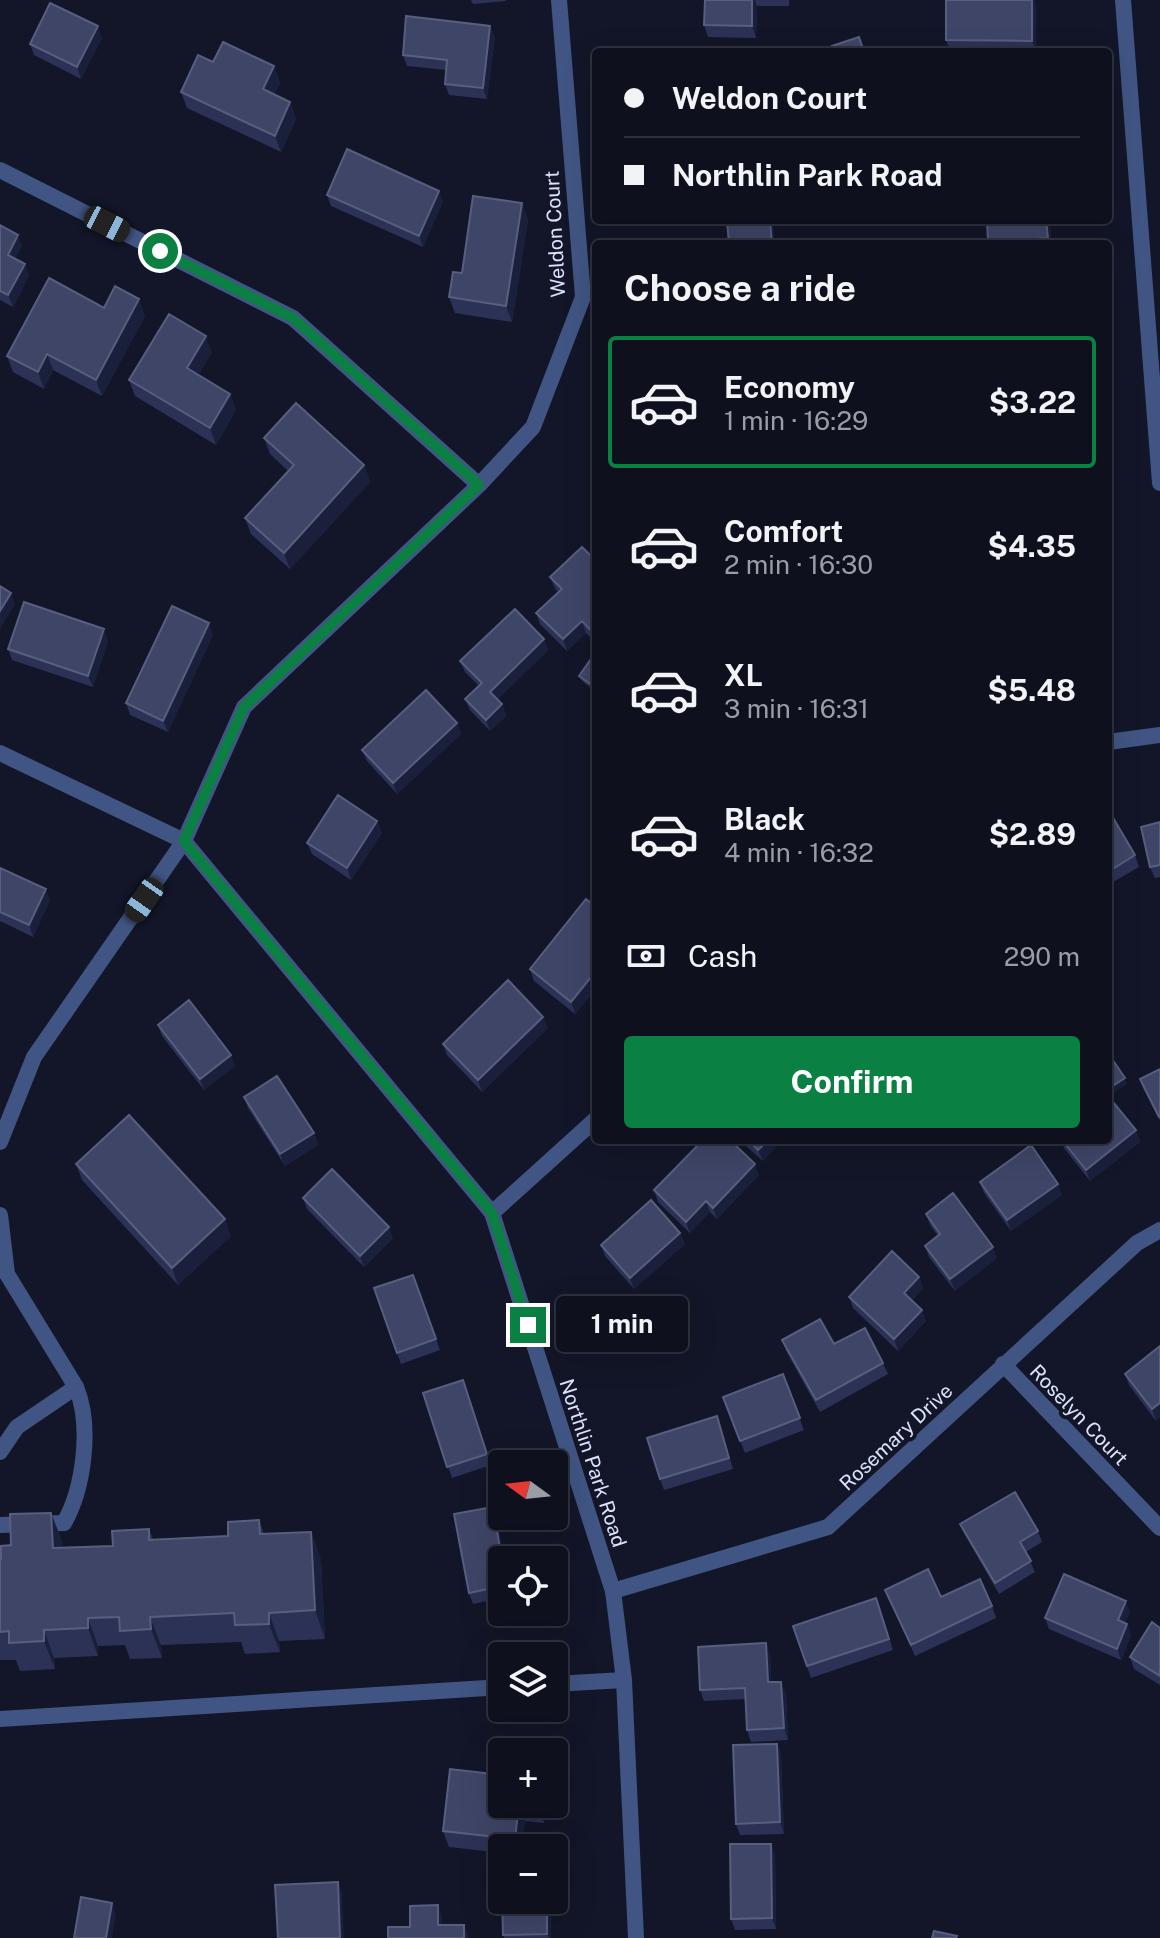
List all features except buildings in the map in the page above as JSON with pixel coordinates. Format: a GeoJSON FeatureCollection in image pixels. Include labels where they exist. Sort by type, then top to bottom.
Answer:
{"type":"FeatureCollection","features":[{"type":"Feature","properties":{"kind":"street","name":"Weldon Court"},"geometry":{"type":"LineString","coordinates":[[0,1142],[34,1057],[184,841],[244,707],[479,485],[533,427],[583,297],[559,0]]}},
{"type":"Feature","properties":{"kind":"street"},"geometry":{"type":"LineString","coordinates":[[1123,0],[1160,483]]}},
{"type":"Feature","properties":{"kind":"street"},"geometry":{"type":"LineString","coordinates":[[0,170],[293,318],[479,485]]}},
{"type":"Feature","properties":{"kind":"street"},"geometry":{"type":"LineString","coordinates":[[1112,741],[1160,735]]}},
{"type":"Feature","properties":{"kind":"street","name":"Northlin Park Road"},"geometry":{"type":"LineString","coordinates":[[0,753],[184,841],[492,1213],[613,1591],[624,1680],[636,1938]]}},
{"type":"Feature","properties":{"kind":"street"},"geometry":{"type":"LineString","coordinates":[[492,1213],[592,1123]]}},
{"type":"Feature","properties":{"kind":"street"},"geometry":{"type":"LineString","coordinates":[[0,1215],[7,1274],[76,1387],[86,1409],[78,1498],[64,1523],[0,1525]]}},
{"type":"Feature","properties":{"kind":"street","name":"Rosemary Drive"},"geometry":{"type":"LineString","coordinates":[[613,1591],[828,1527],[1137,1243],[1160,1230]]}},
{"type":"Feature","properties":{"kind":"street","name":"Roselyn Court"},"geometry":{"type":"LineString","coordinates":[[1003,1364],[1160,1528]]}},
{"type":"Feature","properties":{"kind":"street"},"geometry":{"type":"LineString","coordinates":[[0,1452],[17,1427],[76,1387]]}},
{"type":"Feature","properties":{"kind":"street"},"geometry":{"type":"LineString","coordinates":[[568,1683],[624,1680]]}},
{"type":"Feature","properties":{"kind":"street"},"geometry":{"type":"LineString","coordinates":[[0,1719],[488,1688]]}},
{"type":"Feature","properties":{"kind":"route"},"geometry":{"type":"LineString","coordinates":[[160,251],[293,318],[479,485],[244,707],[184,841],[492,1213],[528,1325]]}}]}
